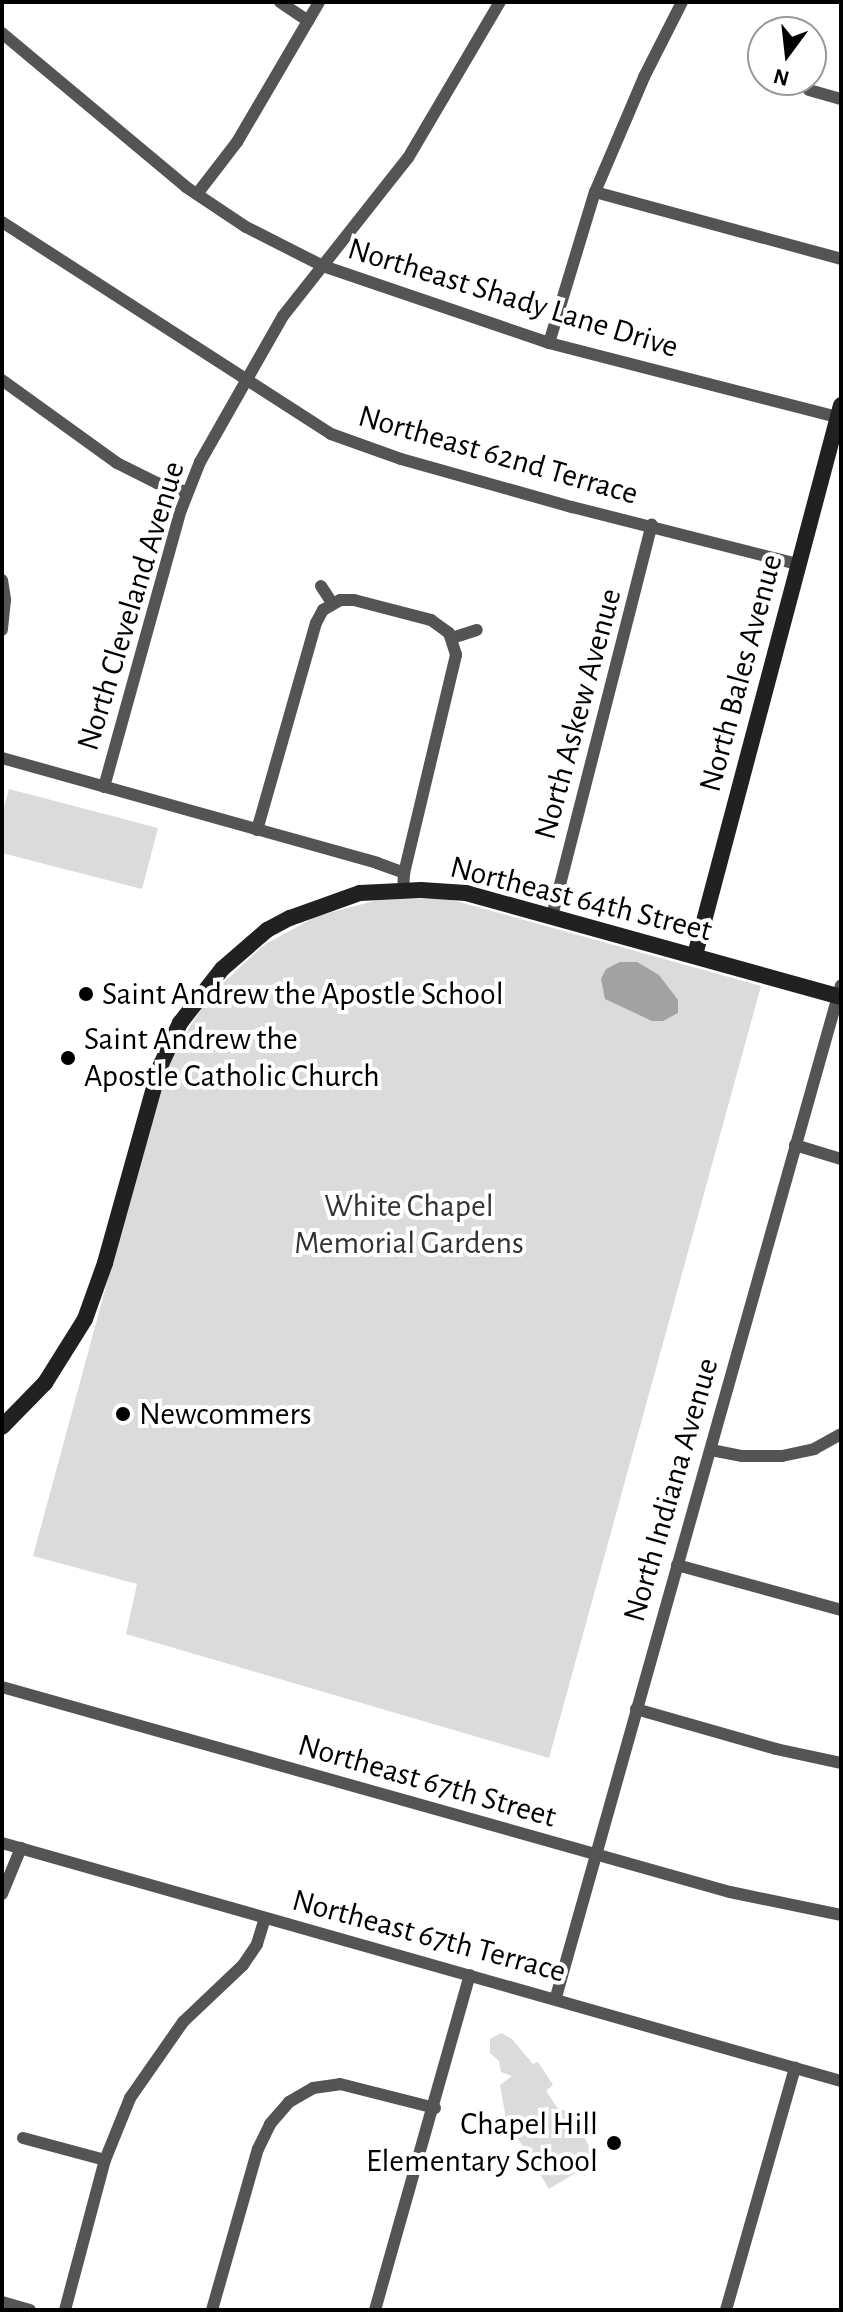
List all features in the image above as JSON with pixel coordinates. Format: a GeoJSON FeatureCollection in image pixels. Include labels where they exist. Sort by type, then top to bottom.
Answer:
{"type":"FeatureCollection","features":[{"type":"Feature","properties":{"kind":"street"},"geometry":{"type":"LineString","coordinates":[[280,2],[308,21]]}},
{"type":"Feature","properties":{"kind":"street"},"geometry":{"type":"LineString","coordinates":[[197,194],[237,142],[319,2]]}},
{"type":"Feature","properties":{"kind":"street","name":"North Cleveland Avenue"},"geometry":{"type":"LineString","coordinates":[[104,787],[187,492],[283,316],[408,158],[500,2]]}},
{"type":"Feature","properties":{"kind":"street"},"geometry":{"type":"LineString","coordinates":[[549,343],[595,192],[644,77],[682,2]]}},
{"type":"Feature","properties":{"kind":"street","name":"Northeast Shady Lane Drive"},"geometry":{"type":"LineString","coordinates":[[2,33],[197,194],[246,227],[323,266],[549,343],[840,413]]}},
{"type":"Feature","properties":{"kind":"street"},"geometry":{"type":"LineString","coordinates":[[595,192],[841,259]]}},
{"type":"Feature","properties":{"kind":"street","name":"Northeast 62nd Terrace"},"geometry":{"type":"LineString","coordinates":[[2,222],[245,381],[345,439],[401,459],[572,507],[798,564]]}},
{"type":"Feature","properties":{"kind":"street"},"geometry":{"type":"LineString","coordinates":[[2,380],[117,463],[157,483],[187,492]]}},
{"type":"Feature","properties":{"kind":"street","name":"North Bales Avenue"},"geometry":{"type":"LineString","coordinates":[[695,955],[840,413]]}},
{"type":"Feature","properties":{"kind":"street","name":"North Askew Avenue"},"geometry":{"type":"LineString","coordinates":[[552,916],[652,525]]}},
{"type":"Feature","properties":{"kind":"street"},"geometry":{"type":"LineString","coordinates":[[2,580],[5,600],[2,630]]}},
{"type":"Feature","properties":{"kind":"street"},"geometry":{"type":"LineString","coordinates":[[321,586],[332,603]]}},
{"type":"Feature","properties":{"kind":"street"},"geometry":{"type":"LineString","coordinates":[[2,1427],[45,1383],[85,1319],[105,1263],[159,1069],[189,1008],[222,969],[267,930],[341,898],[403,881],[456,655],[452,638],[444,627],[431,620],[354,600],[332,603],[316,623],[257,830]]}},
{"type":"Feature","properties":{"kind":"street"},"geometry":{"type":"LineString","coordinates":[[452,638],[477,630]]}},
{"type":"Feature","properties":{"kind":"street","name":"Northeast 64th Street"},"geometry":{"type":"LineString","coordinates":[[2,758],[257,830],[403,881],[466,893],[840,993]]}},
{"type":"Feature","properties":{"kind":"street","name":"North Indiana Avenue"},"geometry":{"type":"LineString","coordinates":[[556,1997],[840,993]]}},
{"type":"Feature","properties":{"kind":"street"},"geometry":{"type":"LineString","coordinates":[[795,1145],[841,1159]]}},
{"type":"Feature","properties":{"kind":"street"},"geometry":{"type":"LineString","coordinates":[[711,1450],[742,1456],[782,1456],[814,1449],[841,1434]]}},
{"type":"Feature","properties":{"kind":"street"},"geometry":{"type":"LineString","coordinates":[[677,1565],[841,1610]]}},
{"type":"Feature","properties":{"kind":"street","name":"Northeast 67th Street"},"geometry":{"type":"LineString","coordinates":[[2,1687],[730,1892],[841,1915]]}},
{"type":"Feature","properties":{"kind":"street"},"geometry":{"type":"LineString","coordinates":[[636,1709],[776,1749],[841,1763]]}},
{"type":"Feature","properties":{"kind":"street","name":"Northeast 67th Terrace"},"geometry":{"type":"LineString","coordinates":[[2,1843],[556,1997],[841,2081]]}},
{"type":"Feature","properties":{"kind":"street"},"geometry":{"type":"LineString","coordinates":[[2,1894],[21,1848]]}},
{"type":"Feature","properties":{"kind":"street"},"geometry":{"type":"LineString","coordinates":[[65,2310],[105,2160],[139,2082],[183,2022],[243,1965],[257,1944],[265,1918]]}},
{"type":"Feature","properties":{"kind":"street"},"geometry":{"type":"LineString","coordinates":[[375,2310],[435,2108],[470,1975]]}},
{"type":"Feature","properties":{"kind":"street"},"geometry":{"type":"LineString","coordinates":[[726,2310],[795,2068]]}},
{"type":"Feature","properties":{"kind":"street"},"geometry":{"type":"LineString","coordinates":[[212,2310],[258,2149],[270,2124],[289,2102],[313,2088],[340,2084],[435,2108]]}},
{"type":"Feature","properties":{"kind":"street"},"geometry":{"type":"LineString","coordinates":[[23,2138],[105,2160]]}},
{"type":"Feature","properties":{"kind":"street"},"geometry":{"type":"LineString","coordinates":[[2,2302],[30,2310]]}},
{"type":"Feature","properties":{"kind":"green space"},"geometry":{"type":"Polygon","coordinates":[[[9,789],[158,828],[142,889],[2,853],[2,815],[9,789]]]}},
{"type":"Feature","properties":{"kind":"green space","name":"White Chapel Memorial Gardens"},"geometry":{"type":"Polygon","coordinates":[[[445,898],[761,986],[549,1758],[126,1634],[137,1584],[33,1556],[151,1120],[174,1054],[208,997],[264,945],[317,916],[378,900],[445,898]]]}},
{"type":"Feature","properties":{"kind":"green space"},"geometry":{"type":"Polygon","coordinates":[[[501,2033],[512,2039],[533,2064],[538,2062],[553,2085],[546,2091],[559,2110],[568,2110],[591,2149],[585,2176],[577,2172],[549,2189],[506,2119],[500,2085],[512,2076],[501,2072],[499,2061],[490,2053],[490,2039],[501,2033]]]}},
{"type":"Feature","properties":{"kind":"shaded area"},"geometry":{"type":"Polygon","coordinates":[[[620,962],[637,962],[659,975],[678,1000],[678,1013],[663,1021],[652,1021],[605,999],[601,979],[606,969],[620,962]]]}},
{"type":"Feature","properties":{"kind":"place","name":"Saint Andrew the Apostle School"},"geometry":{"type":"Point","coordinates":[86,994]}},
{"type":"Feature","properties":{"kind":"place","name":"Saint Andrew the Apostle Catholic Church"},"geometry":{"type":"Point","coordinates":[68,1058]}},
{"type":"Feature","properties":{"kind":"place","name":"Newcommers"},"geometry":{"type":"Point","coordinates":[123,1414]}},
{"type":"Feature","properties":{"kind":"place","name":"Chapel Hill Elementary School"},"geometry":{"type":"Point","coordinates":[614,2143]}}]}
